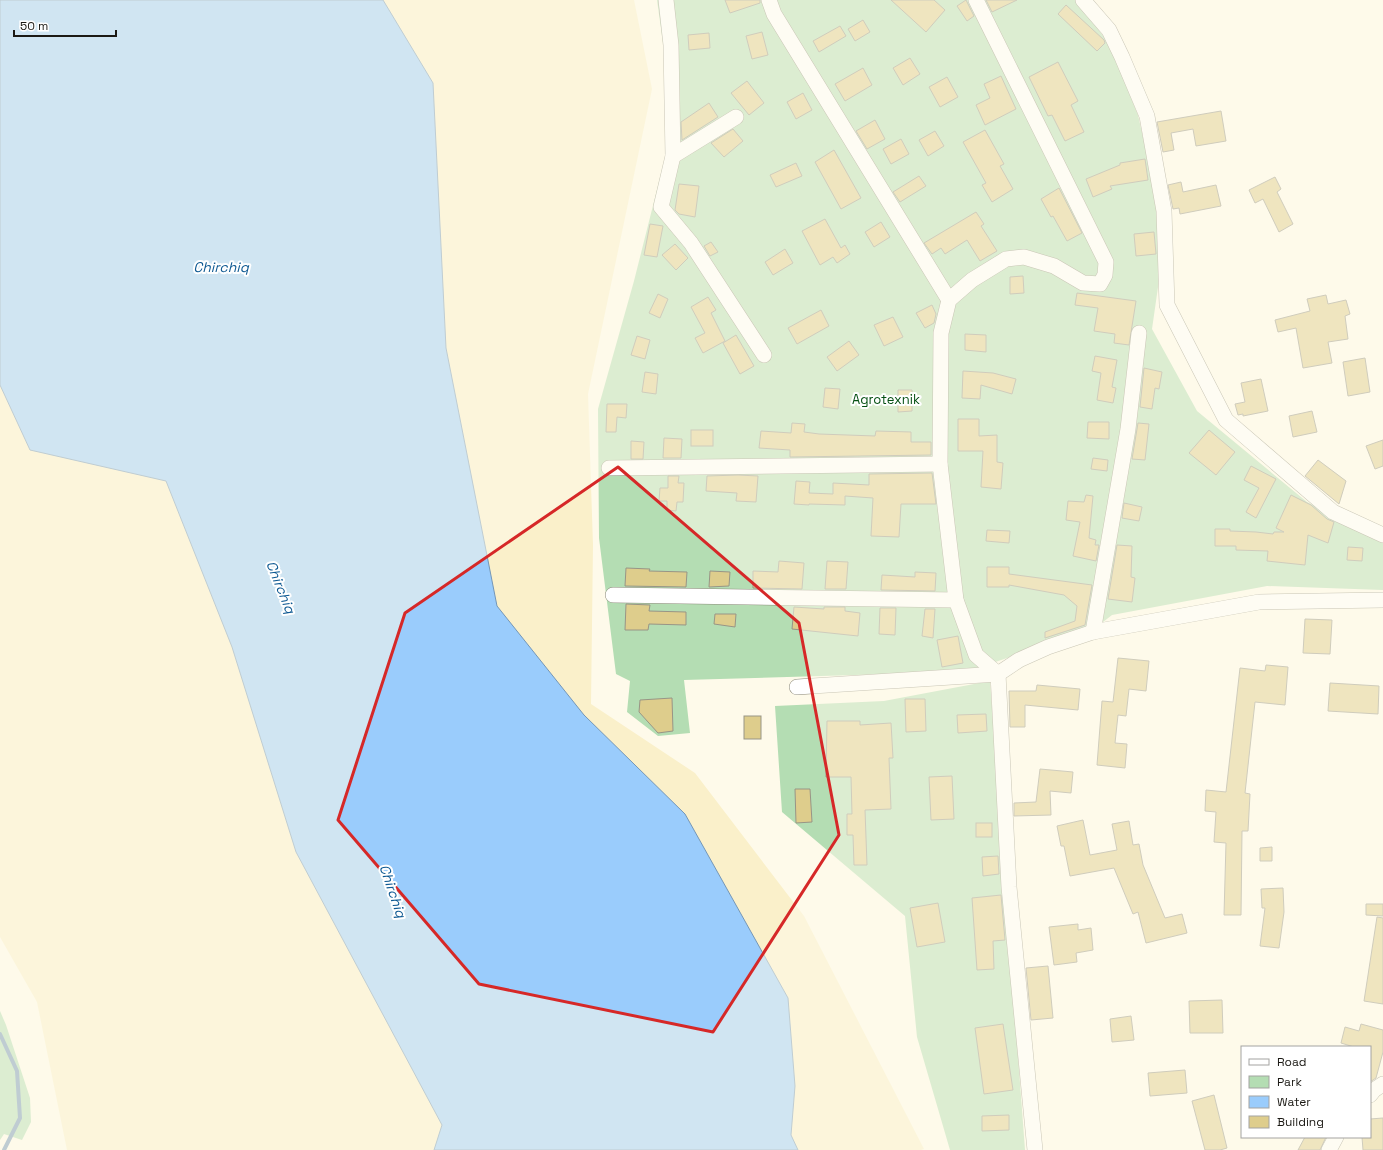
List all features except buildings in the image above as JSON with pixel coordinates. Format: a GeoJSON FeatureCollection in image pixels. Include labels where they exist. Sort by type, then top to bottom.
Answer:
{"type":"FeatureCollection","features":[{"type":"Feature","properties":{"kind":"street"},"geometry":{"type":"LineString","coordinates":[[666,0],[671,45],[673,156],[661,207],[691,242],[764,354]]}},
{"type":"Feature","properties":{"kind":"street"},"geometry":{"type":"LineString","coordinates":[[769,0],[778,21],[949,300]]}},
{"type":"Feature","properties":{"kind":"street"},"geometry":{"type":"LineString","coordinates":[[976,0],[1090,227],[1106,262],[1105,275],[1100,284],[1083,283],[1054,266],[1024,257],[1006,259],[972,280],[949,300],[941,332],[940,464],[956,600],[976,655],[998,674],[1009,886],[1035,1150]]}},
{"type":"Feature","properties":{"kind":"street"},"geometry":{"type":"LineString","coordinates":[[1083,0],[1109,30],[1147,116],[1164,211],[1167,305],[1226,420],[1334,512],[1383,535]]}},
{"type":"Feature","properties":{"kind":"street"},"geometry":{"type":"LineString","coordinates":[[673,156],[736,117]]}},
{"type":"Feature","properties":{"kind":"street"},"geometry":{"type":"LineString","coordinates":[[1093,632],[1128,429],[1139,333]]}},
{"type":"Feature","properties":{"kind":"street"},"geometry":{"type":"LineString","coordinates":[[609,468],[940,464]]}},
{"type":"Feature","properties":{"kind":"street"},"geometry":{"type":"LineString","coordinates":[[612,596],[956,600]]}},
{"type":"Feature","properties":{"kind":"street"},"geometry":{"type":"LineString","coordinates":[[797,687],[998,674],[1019,660],[1048,647],[1093,632],[1259,602],[1383,600]]}},
{"type":"Feature","properties":{"kind":"street"},"geometry":{"type":"LineString","coordinates":[[1371,1094],[1383,1084]]}},
{"type":"Feature","properties":{"kind":"street"},"geometry":{"type":"LineString","coordinates":[[1329,1150],[1335,1138]]}},
{"type":"Feature","properties":{"kind":"highlighted area"},"geometry":{"type":"Polygon","coordinates":[[[618,467],[799,623],[839,835],[713,1032],[479,984],[338,820],[405,613],[618,467]]]}},
{"type":"Feature","properties":{"kind":"green space","name":"Agrotexnik"},"geometry":{"type":"Polygon","coordinates":[[[657,0],[1082,0],[1081,5],[1111,47],[1138,115],[1156,195],[1160,273],[1152,329],[1197,411],[1307,502],[1383,541],[1383,590],[1267,586],[1112,615],[1089,633],[1045,645],[972,670],[923,673],[684,680],[690,733],[658,736],[627,712],[630,681],[616,674],[599,538],[598,409],[634,281],[674,122],[657,0]]]}},
{"type":"Feature","properties":{"kind":"green space"},"geometry":{"type":"Polygon","coordinates":[[[990,681],[1025,1150],[950,1150],[917,1037],[905,916],[782,812],[775,706],[884,701],[990,681]]]}},
{"type":"Feature","properties":{"kind":"green space"},"geometry":{"type":"Polygon","coordinates":[[[0,1011],[30,1098],[31,1122],[22,1140],[4,1134],[0,1140],[0,1011]]]}},
{"type":"Feature","properties":{"kind":"sand"},"geometry":{"type":"Polygon","coordinates":[[[0,0],[634,0],[652,89],[588,394],[593,545],[591,704],[695,773],[804,916],[924,1149],[67,1150],[37,1002],[0,937],[0,0]]]}},
{"type":"Feature","properties":{"kind":"water","name":"Chirchiq"},"geometry":{"type":"Polygon","coordinates":[[[0,0],[383,0],[433,83],[446,348],[497,606],[584,715],[685,814],[788,998],[795,1086],[791,1135],[798,1150],[434,1150],[442,1125],[296,852],[232,647],[166,481],[30,450],[0,385],[0,0]]]}},
{"type":"Feature","properties":{"kind":"waterway"},"geometry":{"type":"LineString","coordinates":[[0,1034],[17,1071],[20,1118],[4,1150]]}}]}
